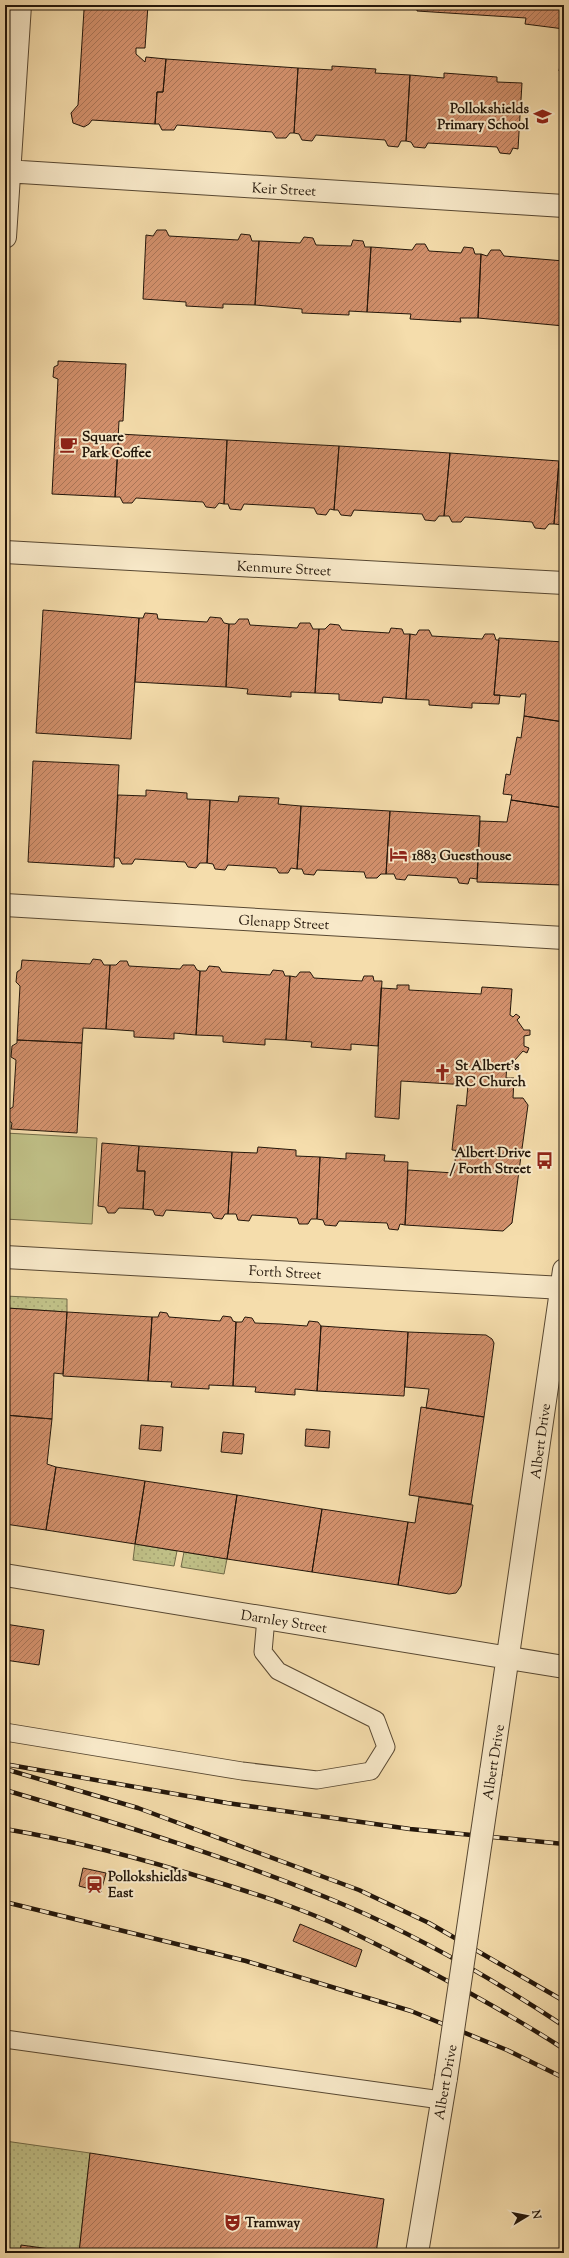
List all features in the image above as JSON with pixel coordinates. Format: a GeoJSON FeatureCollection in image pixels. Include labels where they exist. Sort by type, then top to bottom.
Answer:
{"type":"FeatureCollection","features":[{"type":"Feature","properties":{"kind":"street"},"geometry":{"type":"LineString","coordinates":[[5,237],[7,172],[20,5]]}},
{"type":"Feature","properties":{"kind":"street","name":"Keir Street"},"geometry":{"type":"LineString","coordinates":[[7,172],[564,206]]}},
{"type":"Feature","properties":{"kind":"street","name":"Kenmure Street"},"geometry":{"type":"LineString","coordinates":[[5,552],[564,583]]}},
{"type":"Feature","properties":{"kind":"street","name":"Glenapp Street"},"geometry":{"type":"LineString","coordinates":[[5,905],[564,938]]}},
{"type":"Feature","properties":{"kind":"street","name":"Forth Street"},"geometry":{"type":"LineString","coordinates":[[5,1257],[563,1282]]}},
{"type":"Feature","properties":{"kind":"street","name":"Albert Drive"},"geometry":{"type":"LineString","coordinates":[[416,2253],[441,2100],[446,2078],[563,1282]]}},
{"type":"Feature","properties":{"kind":"street","name":"Darnley Street"},"geometry":{"type":"LineString","coordinates":[[5,1575],[564,1667]]}},
{"type":"Feature","properties":{"kind":"lane"},"geometry":{"type":"LineString","coordinates":[[5,1732],[242,1771],[316,1780],[371,1771],[386,1747],[376,1720],[278,1671],[263,1652],[266,1618]]}},
{"type":"Feature","properties":{"kind":"lane"},"geometry":{"type":"LineString","coordinates":[[5,2039],[441,2100]]}},
{"type":"Feature","properties":{"kind":"green space"},"geometry":{"type":"Polygon","coordinates":[[[5,1133],[97,1138],[92,1224],[5,1219],[5,1133]]]}},
{"type":"Feature","properties":{"kind":"green space"},"geometry":{"type":"Polygon","coordinates":[[[5,1296],[67,1299],[67,1312],[7,1308],[5,1310],[5,1296]]]}},
{"type":"Feature","properties":{"kind":"green space"},"geometry":{"type":"Polygon","coordinates":[[[135,1544],[177,1551],[174,1566],[133,1560],[135,1544]]]}},
{"type":"Feature","properties":{"kind":"green space"},"geometry":{"type":"Polygon","coordinates":[[[184,1552],[227,1559],[224,1574],[181,1567],[184,1552]]]}},
{"type":"Feature","properties":{"kind":"green space"},"geometry":{"type":"Polygon","coordinates":[[[5,2141],[90,2153],[79,2253],[21,2246],[20,2253],[5,2253],[5,2141]]]}},
{"type":"Feature","properties":{"kind":"building"},"geometry":{"type":"Polygon","coordinates":[[[79,5],[148,5],[145,48],[136,48],[136,54],[145,62],[146,57],[166,59],[163,92],[157,92],[155,124],[92,120],[84,127],[73,123],[71,113],[78,105],[84,10],[79,5]]]}},
{"type":"Feature","properties":{"kind":"building"},"geometry":{"type":"Polygon","coordinates":[[[417,5],[564,5],[564,29],[525,24],[526,18],[417,11],[417,5]]]}},
{"type":"Feature","properties":{"kind":"building"},"geometry":{"type":"Polygon","coordinates":[[[564,42],[564,72],[559,71],[564,42]]]}},
{"type":"Feature","properties":{"kind":"building"},"geometry":{"type":"Polygon","coordinates":[[[166,59],[298,68],[294,133],[290,133],[286,138],[276,138],[272,132],[177,125],[174,130],[162,130],[159,124],[155,124],[157,92],[163,92],[166,59]]]}},
{"type":"Feature","properties":{"kind":"building"},"geometry":{"type":"Polygon","coordinates":[[[332,66],[376,69],[375,73],[410,75],[406,141],[401,141],[398,147],[388,146],[385,140],[316,135],[312,141],[302,140],[299,134],[294,133],[298,68],[332,70],[332,66]]]}},
{"type":"Feature","properties":{"kind":"building"},"geometry":{"type":"Polygon","coordinates":[[[444,73],[497,77],[497,82],[522,83],[518,149],[513,148],[510,154],[500,153],[497,147],[428,143],[425,148],[414,147],[411,142],[406,141],[410,75],[444,78],[444,73]]]}},
{"type":"Feature","properties":{"kind":"building"},"geometry":{"type":"Polygon","coordinates":[[[157,230],[166,230],[169,236],[238,240],[241,234],[250,235],[252,241],[259,241],[255,305],[223,304],[223,308],[186,306],[186,302],[143,299],[146,235],[153,236],[157,230]]]}},
{"type":"Feature","properties":{"kind":"building"},"geometry":{"type":"Polygon","coordinates":[[[304,237],[313,238],[316,245],[351,246],[353,240],[363,241],[365,247],[371,247],[367,312],[349,311],[349,315],[302,313],[302,309],[255,305],[259,241],[300,243],[304,237]]]}},
{"type":"Feature","properties":{"kind":"building"},"geometry":{"type":"Polygon","coordinates":[[[416,244],[425,244],[429,251],[461,253],[464,247],[473,248],[475,254],[481,254],[478,318],[460,318],[461,322],[410,319],[411,314],[367,312],[371,247],[412,250],[416,244]]]}},
{"type":"Feature","properties":{"kind":"building"},"geometry":{"type":"Polygon","coordinates":[[[491,250],[500,250],[504,256],[564,261],[564,326],[478,318],[481,254],[487,256],[491,250]]]}},
{"type":"Feature","properties":{"kind":"building"},"geometry":{"type":"Polygon","coordinates":[[[58,361],[126,364],[123,421],[119,421],[115,497],[52,494],[58,379],[53,377],[54,367],[58,365],[58,361]]]}},
{"type":"Feature","properties":{"kind":"building"},"geometry":{"type":"Polygon","coordinates":[[[119,434],[227,440],[224,504],[219,503],[215,508],[206,507],[203,502],[136,498],[132,503],[123,503],[120,497],[115,497],[119,434]]]}},
{"type":"Feature","properties":{"kind":"building"},"geometry":{"type":"Polygon","coordinates":[[[227,440],[339,446],[334,510],[330,509],[326,515],[317,514],[314,508],[244,504],[241,510],[230,509],[228,504],[224,504],[227,440]]]}},
{"type":"Feature","properties":{"kind":"building"},"geometry":{"type":"Polygon","coordinates":[[[339,446],[450,453],[444,516],[439,516],[435,521],[425,520],[422,514],[354,510],[351,516],[341,515],[338,510],[334,510],[339,446]]]}},
{"type":"Feature","properties":{"kind":"building"},"geometry":{"type":"Polygon","coordinates":[[[450,453],[559,461],[554,524],[549,524],[545,529],[535,528],[532,522],[465,517],[461,522],[452,522],[449,516],[444,516],[450,453]]]}},
{"type":"Feature","properties":{"kind":"building"},"geometry":{"type":"Polygon","coordinates":[[[564,459],[564,525],[554,524],[559,461],[564,459]]]}},
{"type":"Feature","properties":{"kind":"building"},"geometry":{"type":"Polygon","coordinates":[[[43,610],[139,618],[131,739],[36,733],[43,610]]]}},
{"type":"Feature","properties":{"kind":"building"},"geometry":{"type":"Polygon","coordinates":[[[145,613],[157,614],[158,619],[207,622],[210,617],[221,618],[224,623],[229,624],[226,687],[135,682],[139,618],[143,618],[145,613]]]}},
{"type":"Feature","properties":{"kind":"building"},"geometry":{"type":"Polygon","coordinates":[[[239,619],[248,619],[250,625],[297,628],[300,623],[310,623],[313,629],[319,629],[315,693],[291,692],[291,697],[247,694],[248,689],[226,687],[229,624],[235,624],[239,619]]]}},
{"type":"Feature","properties":{"kind":"building"},"geometry":{"type":"Polygon","coordinates":[[[330,624],[339,625],[342,630],[389,633],[391,628],[402,629],[404,634],[410,634],[406,699],[383,697],[382,703],[339,700],[339,694],[315,693],[319,629],[325,629],[330,624]]]}},
{"type":"Feature","properties":{"kind":"building"},"geometry":{"type":"Polygon","coordinates":[[[419,630],[429,630],[432,636],[482,639],[485,634],[494,634],[496,640],[499,640],[494,695],[500,695],[499,704],[472,703],[472,708],[429,705],[429,700],[406,699],[410,634],[416,635],[419,630]]]}},
{"type":"Feature","properties":{"kind":"building"},"geometry":{"type":"Polygon","coordinates":[[[499,638],[564,642],[564,722],[524,716],[526,694],[521,694],[520,697],[494,695],[499,638]]]}},
{"type":"Feature","properties":{"kind":"building"},"geometry":{"type":"Polygon","coordinates":[[[524,716],[564,722],[564,808],[511,800],[512,795],[503,794],[506,774],[510,775],[517,737],[521,738],[524,716]]]}},
{"type":"Feature","properties":{"kind":"building"},"geometry":{"type":"Polygon","coordinates":[[[33,761],[119,765],[114,867],[28,862],[33,761]]]}},
{"type":"Feature","properties":{"kind":"building"},"geometry":{"type":"Polygon","coordinates":[[[146,790],[187,793],[187,799],[210,800],[207,863],[200,863],[196,868],[188,867],[185,862],[135,859],[132,864],[122,864],[119,858],[114,858],[118,795],[146,796],[146,790]]]}},
{"type":"Feature","properties":{"kind":"building"},"geometry":{"type":"Polygon","coordinates":[[[239,796],[279,798],[278,804],[301,806],[297,869],[291,868],[288,873],[279,873],[276,868],[228,865],[225,870],[215,869],[213,864],[207,863],[210,800],[238,802],[239,796]]]}},
{"type":"Feature","properties":{"kind":"building"},"geometry":{"type":"Polygon","coordinates":[[[511,800],[564,808],[564,883],[562,885],[477,882],[480,821],[507,822],[511,800]]]}},
{"type":"Feature","properties":{"kind":"building"},"geometry":{"type":"Polygon","coordinates":[[[301,806],[390,811],[386,874],[381,874],[377,878],[366,878],[364,872],[317,870],[314,875],[304,874],[302,869],[297,869],[301,806]]]}},
{"type":"Feature","properties":{"kind":"building"},"geometry":{"type":"Polygon","coordinates":[[[390,811],[480,816],[477,879],[470,878],[468,884],[459,883],[457,878],[408,875],[405,880],[396,879],[394,874],[386,874],[390,811]]]}},
{"type":"Feature","properties":{"kind":"building"},"geometry":{"type":"Polygon","coordinates":[[[93,959],[101,960],[104,965],[110,965],[106,1029],[83,1028],[82,1043],[17,1040],[20,986],[16,982],[17,972],[21,969],[22,960],[90,964],[93,959]]]}},
{"type":"Feature","properties":{"kind":"building"},"geometry":{"type":"Polygon","coordinates":[[[120,961],[127,961],[129,966],[180,969],[183,965],[194,965],[197,970],[200,971],[196,1035],[174,1033],[174,1039],[134,1037],[134,1031],[106,1029],[110,965],[116,965],[120,961]]]}},
{"type":"Feature","properties":{"kind":"building"},"geometry":{"type":"Polygon","coordinates":[[[209,966],[219,967],[222,972],[270,975],[273,970],[283,971],[285,976],[290,976],[286,1040],[265,1039],[265,1045],[223,1042],[223,1036],[196,1035],[200,971],[206,971],[209,966]]]}},
{"type":"Feature","properties":{"kind":"building"},"geometry":{"type":"Polygon","coordinates":[[[300,972],[310,972],[314,978],[362,981],[364,976],[373,976],[374,981],[382,981],[378,1046],[351,1044],[351,1050],[311,1047],[312,1042],[286,1040],[290,976],[296,977],[300,972]]]}},
{"type":"Feature","properties":{"kind":"building","name":"St Albert's RC Church"},"geometry":{"type":"Polygon","coordinates":[[[397,985],[409,985],[409,990],[481,994],[482,987],[512,989],[510,1015],[513,1017],[516,1014],[520,1017],[517,1020],[524,1030],[530,1030],[530,1035],[524,1036],[524,1046],[529,1048],[527,1053],[523,1051],[514,1061],[517,1065],[512,1068],[509,1063],[507,1065],[506,1078],[514,1078],[513,1098],[523,1098],[528,1105],[521,1156],[452,1150],[457,1105],[466,1106],[468,1085],[401,1081],[399,1119],[375,1117],[381,988],[397,989],[397,985]]]}},
{"type":"Feature","properties":{"kind":"building"},"geometry":{"type":"Polygon","coordinates":[[[17,1040],[82,1043],[77,1133],[11,1129],[12,1123],[8,1120],[8,1110],[13,1107],[16,1060],[11,1057],[12,1046],[17,1043],[17,1040]]]}},
{"type":"Feature","properties":{"kind":"building"},"geometry":{"type":"Polygon","coordinates":[[[102,1143],[139,1146],[137,1171],[145,1171],[143,1209],[119,1208],[115,1213],[108,1213],[105,1207],[98,1206],[102,1143]]]}},
{"type":"Feature","properties":{"kind":"building"},"geometry":{"type":"Polygon","coordinates":[[[139,1146],[232,1152],[228,1214],[225,1214],[222,1219],[214,1218],[211,1213],[166,1210],[163,1216],[155,1215],[153,1210],[143,1209],[145,1171],[137,1171],[139,1146]]]}},
{"type":"Feature","properties":{"kind":"building"},"geometry":{"type":"Polygon","coordinates":[[[258,1147],[296,1150],[296,1156],[320,1157],[317,1219],[311,1219],[308,1224],[299,1224],[297,1218],[252,1215],[249,1221],[238,1220],[236,1214],[228,1214],[232,1152],[257,1153],[258,1147]]]}},
{"type":"Feature","properties":{"kind":"building"},"geometry":{"type":"Polygon","coordinates":[[[456,1150],[521,1156],[512,1223],[503,1231],[405,1225],[408,1170],[454,1173],[456,1150]]]}},
{"type":"Feature","properties":{"kind":"building"},"geometry":{"type":"Polygon","coordinates":[[[346,1153],[385,1155],[384,1161],[408,1162],[405,1225],[400,1224],[398,1230],[389,1229],[387,1223],[339,1221],[336,1226],[325,1225],[323,1220],[317,1219],[320,1157],[346,1159],[346,1153]]]}},
{"type":"Feature","properties":{"kind":"building"},"geometry":{"type":"Polygon","coordinates":[[[7,1308],[67,1312],[63,1374],[54,1373],[52,1419],[5,1415],[5,1310],[7,1308]]]}},
{"type":"Feature","properties":{"kind":"building"},"geometry":{"type":"Polygon","coordinates":[[[67,1312],[152,1317],[148,1381],[63,1376],[67,1312]]]}},
{"type":"Feature","properties":{"kind":"building"},"geometry":{"type":"Polygon","coordinates":[[[160,1312],[167,1313],[169,1317],[220,1321],[223,1316],[231,1317],[233,1321],[236,1322],[233,1386],[209,1385],[209,1389],[171,1387],[172,1382],[148,1381],[152,1317],[158,1317],[160,1312]]]}},
{"type":"Feature","properties":{"kind":"building"},"geometry":{"type":"Polygon","coordinates":[[[245,1317],[252,1318],[255,1323],[307,1326],[309,1321],[318,1322],[321,1326],[317,1391],[295,1389],[295,1395],[255,1392],[256,1387],[233,1386],[236,1322],[242,1322],[245,1317]]]}},
{"type":"Feature","properties":{"kind":"building"},"geometry":{"type":"Polygon","coordinates":[[[321,1326],[408,1332],[404,1396],[317,1391],[321,1326]]]}},
{"type":"Feature","properties":{"kind":"building"},"geometry":{"type":"Polygon","coordinates":[[[408,1332],[486,1335],[492,1339],[494,1343],[484,1417],[426,1408],[429,1389],[405,1387],[408,1332]]]}},
{"type":"Feature","properties":{"kind":"building"},"geometry":{"type":"Polygon","coordinates":[[[421,1407],[484,1417],[471,1504],[409,1495],[421,1407]]]}},
{"type":"Feature","properties":{"kind":"building"},"geometry":{"type":"Polygon","coordinates":[[[5,1415],[52,1419],[47,1464],[56,1467],[46,1530],[5,1524],[5,1415]]]}},
{"type":"Feature","properties":{"kind":"building"},"geometry":{"type":"Polygon","coordinates":[[[141,1425],[163,1427],[161,1451],[139,1449],[141,1425]]]}},
{"type":"Feature","properties":{"kind":"building"},"geometry":{"type":"Polygon","coordinates":[[[306,1429],[330,1431],[329,1448],[305,1446],[306,1429]]]}},
{"type":"Feature","properties":{"kind":"building"},"geometry":{"type":"Polygon","coordinates":[[[223,1432],[244,1434],[242,1454],[221,1452],[223,1432]]]}},
{"type":"Feature","properties":{"kind":"building"},"geometry":{"type":"Polygon","coordinates":[[[56,1467],[145,1481],[135,1544],[46,1530],[56,1467]]]}},
{"type":"Feature","properties":{"kind":"building"},"geometry":{"type":"Polygon","coordinates":[[[145,1481],[237,1495],[227,1559],[135,1544],[145,1481]]]}},
{"type":"Feature","properties":{"kind":"building"},"geometry":{"type":"Polygon","coordinates":[[[237,1495],[322,1509],[312,1572],[227,1559],[237,1495]]]}},
{"type":"Feature","properties":{"kind":"building"},"geometry":{"type":"Polygon","coordinates":[[[419,1497],[473,1505],[461,1586],[456,1593],[449,1594],[398,1585],[408,1522],[415,1523],[419,1497]]]}},
{"type":"Feature","properties":{"kind":"building"},"geometry":{"type":"Polygon","coordinates":[[[322,1509],[408,1522],[398,1585],[312,1572],[322,1509]]]}},
{"type":"Feature","properties":{"kind":"building"},"geometry":{"type":"Polygon","coordinates":[[[5,1624],[44,1630],[39,1665],[5,1660],[5,1624]]]}},
{"type":"Feature","properties":{"kind":"building"},"geometry":{"type":"Polygon","coordinates":[[[83,1868],[106,1873],[101,1892],[79,1886],[83,1868]]]}},
{"type":"Feature","properties":{"kind":"building"},"geometry":{"type":"Polygon","coordinates":[[[300,1924],[362,1950],[356,1967],[293,1941],[300,1924]]]}},
{"type":"Feature","properties":{"kind":"building","name":"Tramway"},"geometry":{"type":"Polygon","coordinates":[[[90,2153],[384,2199],[376,2253],[79,2253],[90,2153]]]}},
{"type":"Feature","properties":{"kind":"building"},"geometry":{"type":"Polygon","coordinates":[[[21,2245],[79,2253],[20,2253],[21,2245]]]}},
{"type":"Feature","properties":{"kind":"railway"},"geometry":{"type":"LineString","coordinates":[[10,1765],[227,1803],[410,1829],[564,1844]]}},
{"type":"Feature","properties":{"kind":"railway"},"geometry":{"type":"LineString","coordinates":[[5,1769],[138,1808],[359,1890],[429,1923],[564,2001]]}},
{"type":"Feature","properties":{"kind":"railway"},"geometry":{"type":"LineString","coordinates":[[5,1790],[178,1843],[263,1873],[347,1906],[375,1918],[431,1946],[512,1993],[564,2026]]}},
{"type":"Feature","properties":{"kind":"railway"},"geometry":{"type":"LineString","coordinates":[[5,1829],[59,1839],[138,1859],[249,1892],[312,1915],[343,1928],[427,1970],[510,2016],[564,2049]]}},
{"type":"Feature","properties":{"kind":"railway"},"geometry":{"type":"LineString","coordinates":[[5,1902],[246,1961],[411,2011],[507,2050],[564,2078]]}},
{"type":"Feature","properties":{"kind":"place","name":"Pollokshields Primary School"},"geometry":{"type":"Point","coordinates":[542,116]}},
{"type":"Feature","properties":{"kind":"place","name":"Square Park Coffee"},"geometry":{"type":"Point","coordinates":[69,444]}},
{"type":"Feature","properties":{"kind":"place","name":"1883 Guesthouse"},"geometry":{"type":"Point","coordinates":[399,855]}},
{"type":"Feature","properties":{"kind":"place","name":"St Albert's RC Church"},"geometry":{"type":"Point","coordinates":[442,1073]}},
{"type":"Feature","properties":{"kind":"place","name":"Albert Drive / Forth Street"},"geometry":{"type":"Point","coordinates":[544,1160]}},
{"type":"Feature","properties":{"kind":"place","name":"Pollokshields East"},"geometry":{"type":"Point","coordinates":[95,1884]}},
{"type":"Feature","properties":{"kind":"place","name":"Tramway"},"geometry":{"type":"Point","coordinates":[232,2222]}}]}
